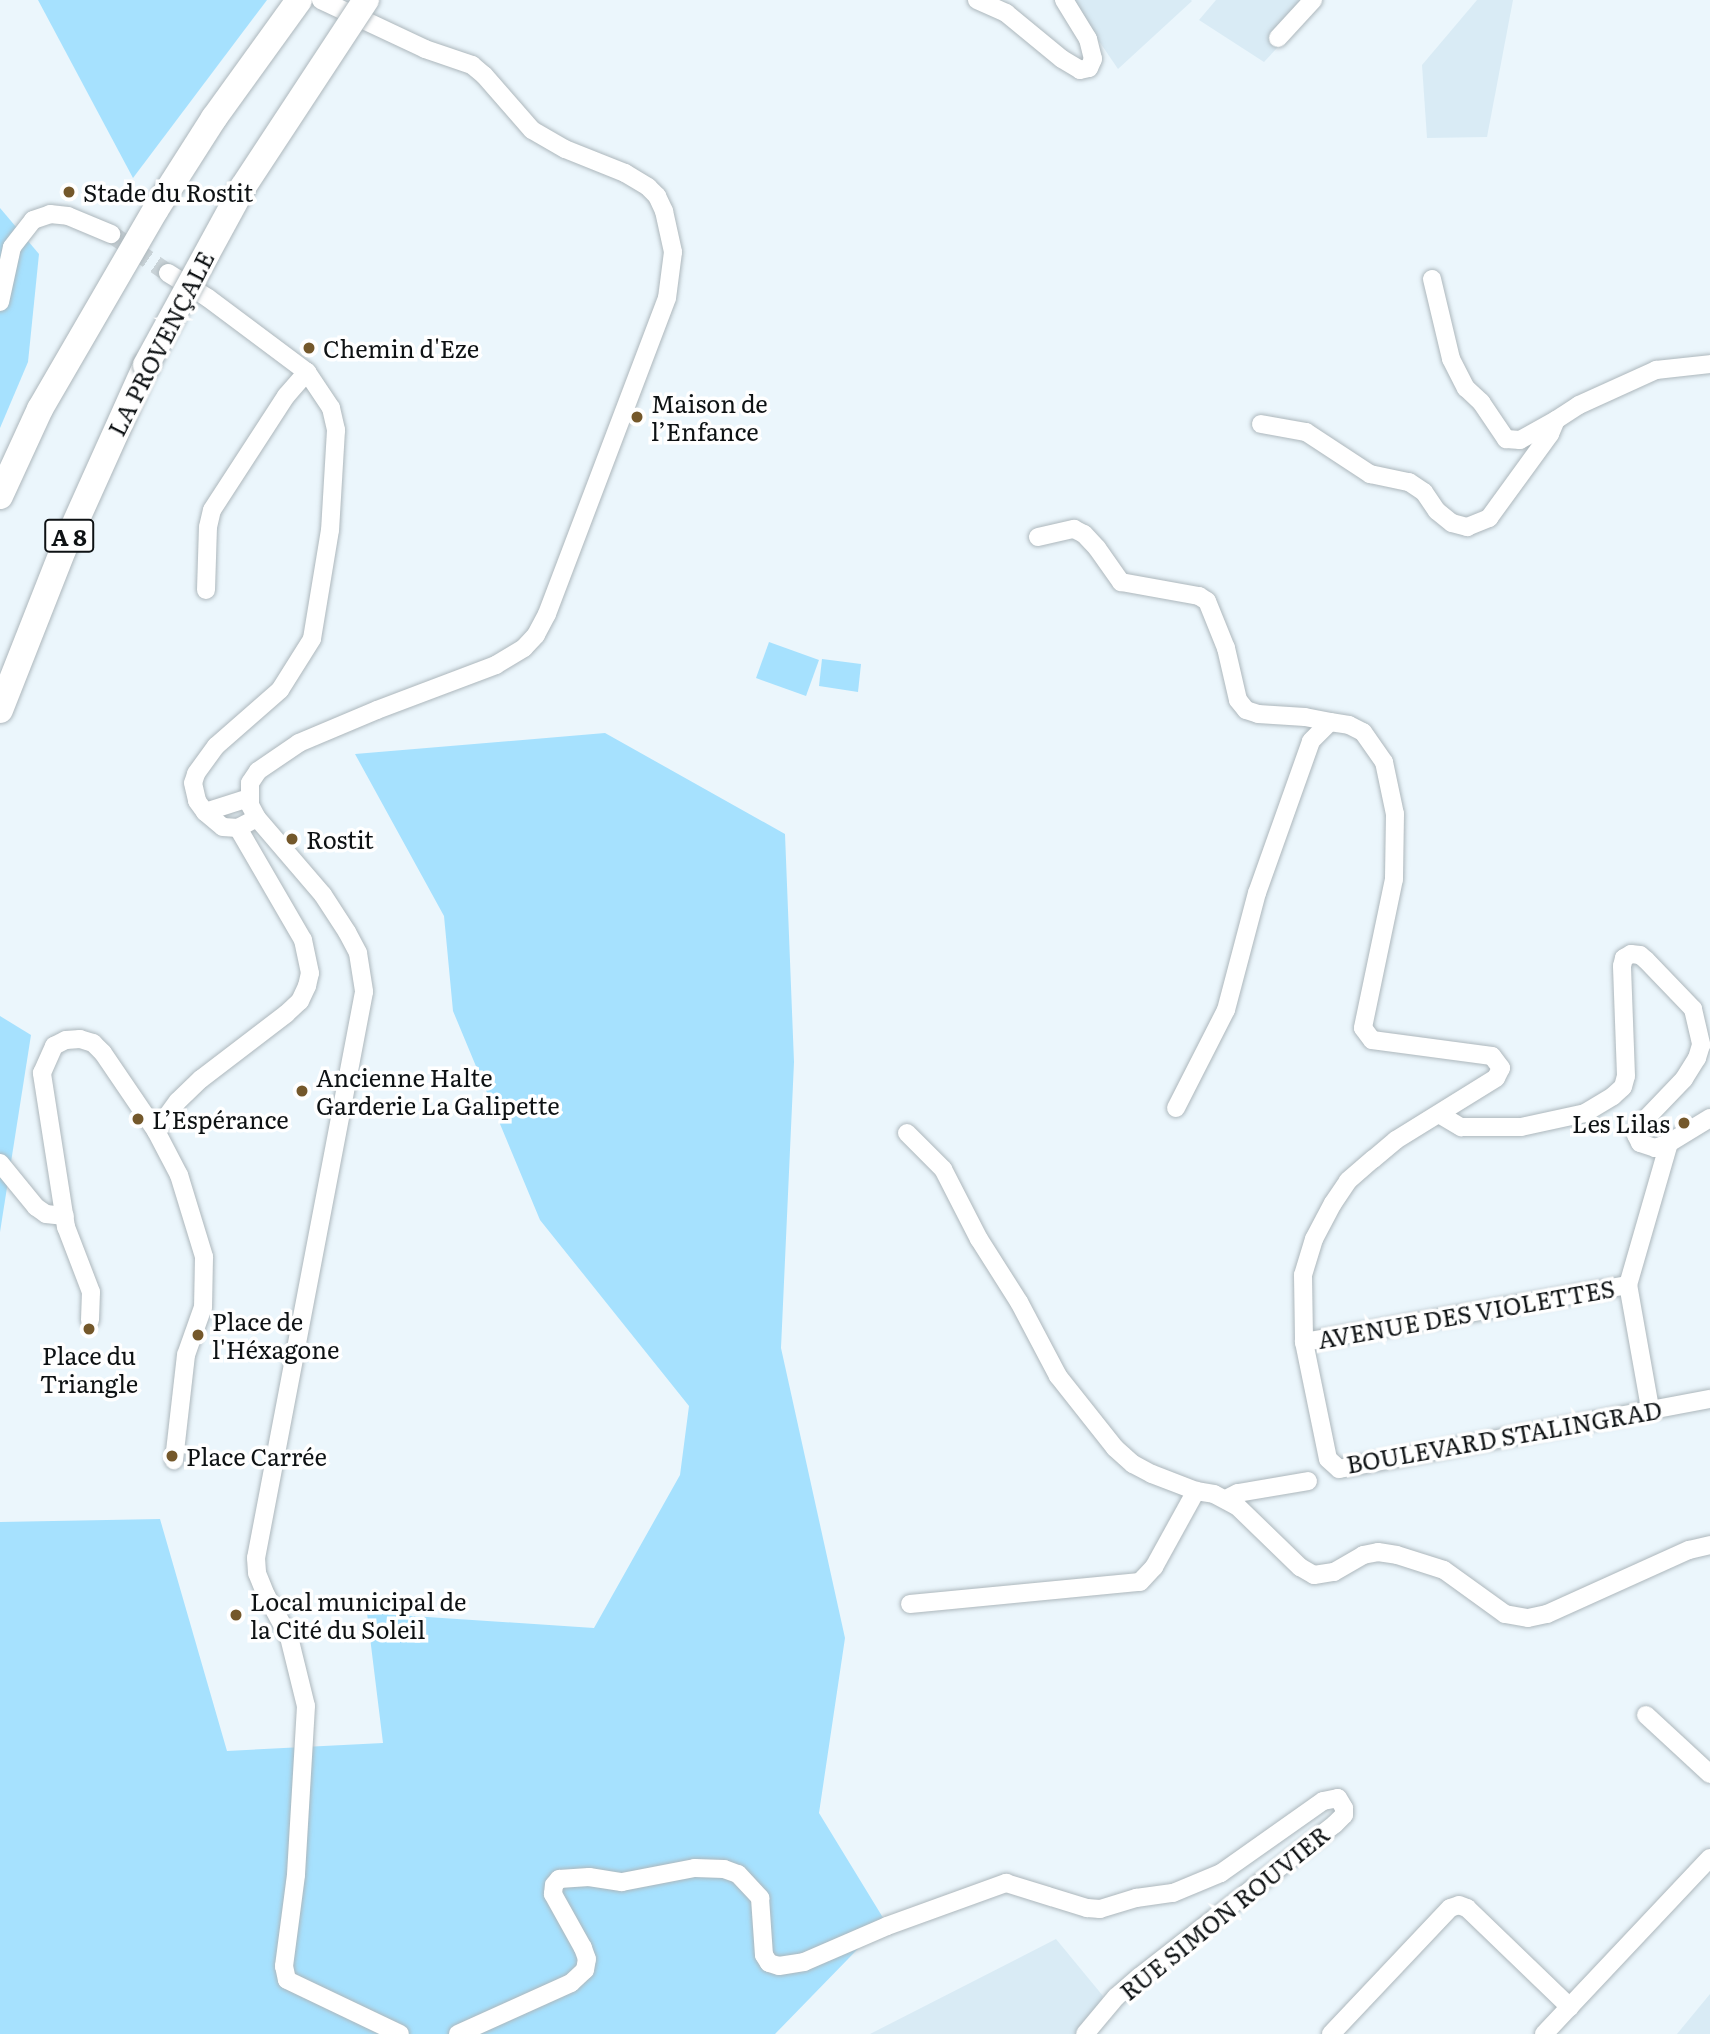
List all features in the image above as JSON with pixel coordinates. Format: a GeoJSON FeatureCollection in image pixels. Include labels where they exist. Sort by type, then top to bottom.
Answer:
{"type":"FeatureCollection","features":[{"type":"Feature","properties":{"kind":"highway"},"geometry":{"type":"LineString","coordinates":[[0,496],[40,410],[156,209],[214,118],[299,0]]}},
{"type":"Feature","properties":{"kind":"highway","name":"LA PROVENÇALE"},"geometry":{"type":"LineString","coordinates":[[0,710],[63,550],[146,365],[243,187],[366,0]]}},
{"type":"Feature","properties":{"kind":"street"},"geometry":{"type":"LineString","coordinates":[[321,0],[425,49],[472,65],[532,130],[648,187],[657,196],[670,230],[673,273],[667,299],[547,614],[536,635],[524,648],[496,665],[299,743],[258,771],[250,783],[249,798],[257,818],[337,914],[358,953],[364,992],[256,1558],[257,1573],[266,1595],[289,1637],[306,1706],[296,1875],[284,1966],[286,1980],[400,2034]]}},
{"type":"Feature","properties":{"kind":"street"},"geometry":{"type":"LineString","coordinates":[[977,0],[1006,13],[1062,59],[1080,70],[1089,68],[1093,59],[1088,39],[1064,0]]}},
{"type":"Feature","properties":{"kind":"street"},"geometry":{"type":"LineString","coordinates":[[1278,38],[1313,0]]}},
{"type":"Feature","properties":{"kind":"street"},"geometry":{"type":"LineString","coordinates":[[0,302],[12,247],[33,220],[50,214],[68,216],[111,234]]}},
{"type":"Feature","properties":{"kind":"street"},"geometry":{"type":"LineString","coordinates":[[168,273],[218,305],[307,372],[331,408],[337,430],[330,530],[316,625],[305,654],[280,690],[216,746],[196,774],[193,783],[195,794],[205,812],[223,827],[239,828],[257,818]]}},
{"type":"Feature","properties":{"kind":"street"},"geometry":{"type":"LineString","coordinates":[[1432,279],[1451,359],[1466,388],[1481,402],[1507,439],[1520,440],[1599,395],[1656,370],[1710,365]]}},
{"type":"Feature","properties":{"kind":"street"},"geometry":{"type":"LineString","coordinates":[[206,590],[208,527],[212,510],[286,397],[307,372]]}},
{"type":"Feature","properties":{"kind":"street"},"geometry":{"type":"LineString","coordinates":[[1261,424],[1306,432],[1370,474],[1409,482],[1424,492],[1437,511],[1452,523],[1467,527],[1489,518],[1550,434],[1556,421]]}},
{"type":"Feature","properties":{"kind":"street"},"geometry":{"type":"LineString","coordinates":[[1038,537],[1074,530],[1084,534],[1097,548],[1121,582],[1199,596],[1207,601],[1226,648],[1238,700],[1246,710],[1258,714],[1305,717],[1330,722]]}},
{"type":"Feature","properties":{"kind":"street"},"geometry":{"type":"LineString","coordinates":[[1176,1108],[1226,1010],[1256,893],[1311,741],[1330,722]]}},
{"type":"Feature","properties":{"kind":"street","name":"BOULEVARD STALINGRAD"},"geometry":{"type":"LineString","coordinates":[[1330,722],[1349,725],[1363,732],[1373,745],[1384,762],[1395,814],[1394,879],[1363,1028],[1366,1035],[1378,1041],[1492,1056],[1501,1068],[1496,1078],[1373,1159],[1348,1181],[1314,1239],[1303,1275],[1304,1342],[1328,1459],[1339,1469],[1650,1408],[1710,1399]]}},
{"type":"Feature","properties":{"kind":"street"},"geometry":{"type":"LineString","coordinates":[[205,812],[249,798]]}},
{"type":"Feature","properties":{"kind":"street"},"geometry":{"type":"LineString","coordinates":[[156,1130],[172,1108],[201,1079],[300,1001],[307,986],[310,973],[303,940],[239,828]]}},
{"type":"Feature","properties":{"kind":"street"},"geometry":{"type":"LineString","coordinates":[[1439,1114],[1461,1127],[1521,1127],[1585,1113],[1614,1096],[1623,1087],[1626,1076],[1622,966],[1625,958],[1631,954],[1640,955],[1684,997],[1698,1021],[1701,1045],[1697,1058],[1684,1079],[1638,1127],[1636,1135],[1646,1147],[1669,1143],[1710,1118]]}},
{"type":"Feature","properties":{"kind":"street"},"geometry":{"type":"LineString","coordinates":[[90,1320],[91,1292],[65,1216],[42,1073],[54,1046],[66,1040],[93,1042],[156,1130],[179,1175],[204,1257],[203,1307],[186,1355],[174,1460]]}},
{"type":"Feature","properties":{"kind":"street"},"geometry":{"type":"LineString","coordinates":[[907,1133],[943,1169],[985,1249],[1019,1302],[1058,1376],[1115,1448],[1133,1464],[1196,1491],[1226,1499],[1300,1567],[1314,1575],[1334,1572],[1363,1555],[1378,1552],[1396,1555],[1444,1570],[1505,1614],[1518,1618],[1548,1614],[1689,1550],[1710,1545]]}},
{"type":"Feature","properties":{"kind":"street"},"geometry":{"type":"LineString","coordinates":[[1650,1408],[1628,1285],[1669,1143]]}},
{"type":"Feature","properties":{"kind":"street"},"geometry":{"type":"LineString","coordinates":[[0,1163],[36,1208],[47,1214],[65,1216]]}},
{"type":"Feature","properties":{"kind":"street","name":"AVENUE DES VIOLETTES"},"geometry":{"type":"LineString","coordinates":[[1304,1342],[1628,1285]]}},
{"type":"Feature","properties":{"kind":"street"},"geometry":{"type":"LineString","coordinates":[[1226,1499],[1238,1493],[1308,1481]]}},
{"type":"Feature","properties":{"kind":"street"},"geometry":{"type":"LineString","coordinates":[[910,1604],[1140,1582],[1154,1567],[1196,1491]]}},
{"type":"Feature","properties":{"kind":"street"},"geometry":{"type":"LineString","coordinates":[[1646,1715],[1710,1774]]}},
{"type":"Feature","properties":{"kind":"street","name":"RUE SIMON ROUVIER"},"geometry":{"type":"LineString","coordinates":[[458,2034],[571,1983],[585,1970],[587,1959],[583,1948],[553,1894],[554,1885],[559,1879],[589,1877],[622,1882],[695,1868],[724,1869],[738,1874],[760,1898],[764,1955],[769,1963],[779,1966],[804,1962],[971,1894],[1006,1884],[1087,1908],[1100,1909],[1136,1898],[1173,1893],[1221,1873],[1323,1801],[1338,1798],[1345,1808],[1344,1815],[1335,1824],[1139,1977],[1108,2006],[1085,2034]]}},
{"type":"Feature","properties":{"kind":"street"},"geometry":{"type":"LineString","coordinates":[[1544,2034],[1710,1858]]}},
{"type":"Feature","properties":{"kind":"street"},"geometry":{"type":"LineString","coordinates":[[1331,2034],[1450,1908],[1459,1905],[1467,1908],[1570,2007]]}},
{"type":"Feature","properties":{"kind":"shaded area"},"geometry":{"type":"Polygon","coordinates":[[[38,0],[267,0],[133,178],[38,0]]]}},
{"type":"Feature","properties":{"kind":"shaded area"},"geometry":{"type":"Polygon","coordinates":[[[1071,0],[1191,0],[1192,1],[1118,69],[1071,0]]]}},
{"type":"Feature","properties":{"kind":"shaded area"},"geometry":{"type":"Polygon","coordinates":[[[1216,0],[1322,0],[1264,62],[1199,20],[1216,0]]]}},
{"type":"Feature","properties":{"kind":"shaded area"},"geometry":{"type":"Polygon","coordinates":[[[1477,0],[1513,0],[1487,137],[1427,138],[1422,65],[1477,0]]]}},
{"type":"Feature","properties":{"kind":"shaded area"},"geometry":{"type":"Polygon","coordinates":[[[0,208],[39,254],[28,362],[0,428],[0,208]]]}},
{"type":"Feature","properties":{"kind":"shaded area"},"geometry":{"type":"Polygon","coordinates":[[[769,642],[819,660],[806,696],[756,678],[769,642]]]}},
{"type":"Feature","properties":{"kind":"shaded area"},"geometry":{"type":"Polygon","coordinates":[[[822,659],[861,664],[858,692],[819,686],[822,659]]]}},
{"type":"Feature","properties":{"kind":"shaded area"},"geometry":{"type":"Polygon","coordinates":[[[605,733],[785,834],[794,1062],[781,1348],[845,1638],[819,1813],[885,1921],[775,2034],[0,2034],[0,1522],[160,1519],[227,1751],[383,1743],[367,1613],[594,1628],[680,1475],[689,1406],[540,1220],[453,1011],[444,916],[355,754],[605,733]]]}},
{"type":"Feature","properties":{"kind":"shaded area"},"geometry":{"type":"Polygon","coordinates":[[[0,1016],[31,1035],[0,1232],[0,1016]]]}},
{"type":"Feature","properties":{"kind":"shaded area"},"geometry":{"type":"Polygon","coordinates":[[[1056,1939],[1103,1996],[1091,2034],[870,2034],[1056,1939]]]}},
{"type":"Feature","properties":{"kind":"shaded area"},"geometry":{"type":"Polygon","coordinates":[[[1710,1994],[1710,2034],[1677,2034],[1710,1994]]]}},
{"type":"Feature","properties":{"kind":"tunnel"},"geometry":{"type":"LineString","coordinates":[[111,234],[168,273]]}},
{"type":"Feature","properties":{"kind":"place","name":"Stade du Rostit"},"geometry":{"type":"Point","coordinates":[69,192]}},
{"type":"Feature","properties":{"kind":"place","name":"Chemin d'Eze"},"geometry":{"type":"Point","coordinates":[309,348]}},
{"type":"Feature","properties":{"kind":"place","name":"Maison de l’Enfance"},"geometry":{"type":"Point","coordinates":[637,417]}},
{"type":"Feature","properties":{"kind":"place","name":"Rostit"},"geometry":{"type":"Point","coordinates":[292,839]}},
{"type":"Feature","properties":{"kind":"place","name":"Ancienne Halte Garderie La Galipette"},"geometry":{"type":"Point","coordinates":[302,1091]}},
{"type":"Feature","properties":{"kind":"place","name":"L’Espérance"},"geometry":{"type":"Point","coordinates":[138,1119]}},
{"type":"Feature","properties":{"kind":"place","name":"Les Lilas"},"geometry":{"type":"Point","coordinates":[1684,1123]}},
{"type":"Feature","properties":{"kind":"place","name":"Place du Triangle"},"geometry":{"type":"Point","coordinates":[89,1329]}},
{"type":"Feature","properties":{"kind":"place","name":"Place de l'Héxagone"},"geometry":{"type":"Point","coordinates":[198,1335]}},
{"type":"Feature","properties":{"kind":"place","name":"Place Carrée"},"geometry":{"type":"Point","coordinates":[172,1456]}},
{"type":"Feature","properties":{"kind":"place","name":"Local municipal de la Cité du Soleil"},"geometry":{"type":"Point","coordinates":[236,1615]}}]}
